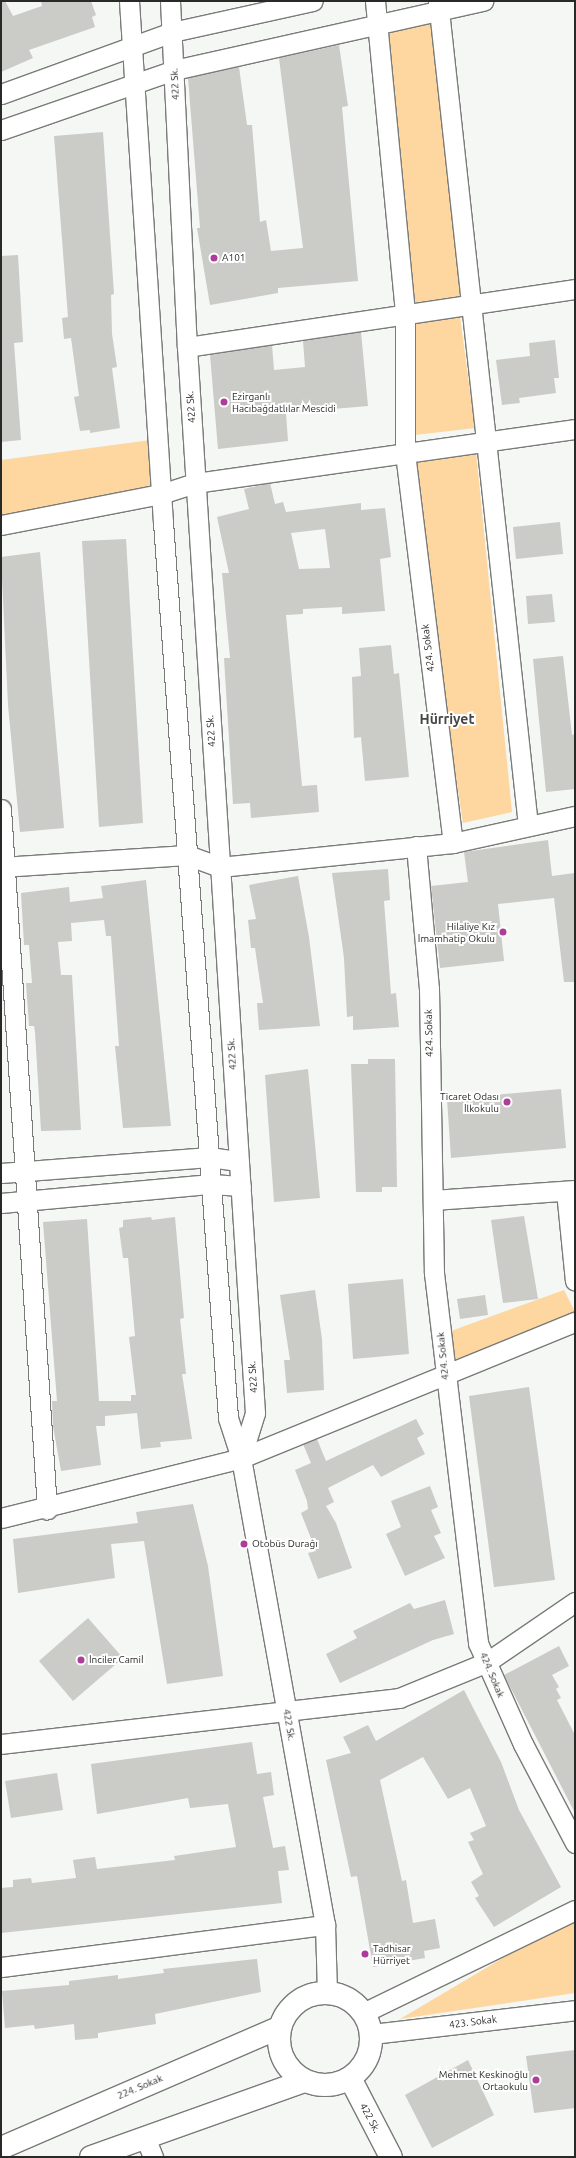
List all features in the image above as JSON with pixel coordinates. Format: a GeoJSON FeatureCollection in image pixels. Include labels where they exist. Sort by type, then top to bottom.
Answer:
{"type":"FeatureCollection","features":[{"type":"Feature","properties":{"kind":"street","name":"422 Sk."},"geometry":{"type":"LineString","coordinates":[[129,1],[134,46],[134,84],[161,494],[228,1418],[241,1458],[325,1925],[328,1993]]}},
{"type":"Feature","properties":{"kind":"street","name":"422 Sk."},"geometry":{"type":"LineString","coordinates":[[170,1],[187,347],[255,1413],[241,1458]]}},
{"type":"Feature","properties":{"kind":"street"},"geometry":{"type":"LineString","coordinates":[[1,94],[172,32],[313,1]]}},
{"type":"Feature","properties":{"kind":"street","name":"424. Sokak"},"geometry":{"type":"LineString","coordinates":[[375,1],[376,25],[405,313],[405,453],[453,843]]}},
{"type":"Feature","properties":{"kind":"street"},"geometry":{"type":"LineString","coordinates":[[1,130],[174,70],[376,25],[438,6],[483,1]]}},
{"type":"Feature","properties":{"kind":"street"},"geometry":{"type":"LineString","coordinates":[[438,6],[469,304],[528,826]]}},
{"type":"Feature","properties":{"kind":"street"},"geometry":{"type":"LineString","coordinates":[[187,347],[405,313],[575,289]]}},
{"type":"Feature","properties":{"kind":"street"},"geometry":{"type":"LineString","coordinates":[[1,525],[161,494],[196,483],[575,430]]}},
{"type":"Feature","properties":{"kind":"street"},"geometry":{"type":"LineString","coordinates":[[1,809],[3,867],[25,1168],[24,1199],[46,1509]]}},
{"type":"Feature","properties":{"kind":"street"},"geometry":{"type":"LineString","coordinates":[[3,867],[187,855],[220,867],[453,843],[575,816]]}},
{"type":"Feature","properties":{"kind":"street","name":"424. Sokak"},"geometry":{"type":"LineString","coordinates":[[416,846],[429,988],[434,1273],[478,1643],[523,1744],[575,1843]]}},
{"type":"Feature","properties":{"kind":"street"},"geometry":{"type":"LineString","coordinates":[[1,1172],[25,1168],[209,1157],[239,1160]]}},
{"type":"Feature","properties":{"kind":"street"},"geometry":{"type":"LineString","coordinates":[[1,1203],[24,1199],[211,1184],[240,1186]]}},
{"type":"Feature","properties":{"kind":"street"},"geometry":{"type":"LineString","coordinates":[[433,1200],[571,1190],[575,1282]]}},
{"type":"Feature","properties":{"kind":"street"},"geometry":{"type":"LineString","coordinates":[[1,1518],[46,1509],[241,1458],[575,1322]]}},
{"type":"Feature","properties":{"kind":"street"},"geometry":{"type":"LineString","coordinates":[[1,1744],[399,1698],[487,1662],[575,1602]]}},
{"type":"Feature","properties":{"kind":"street"},"geometry":{"type":"LineString","coordinates":[[363,2013],[575,1910]]}},
{"type":"Feature","properties":{"kind":"street"},"geometry":{"type":"LineString","coordinates":[[1,1967],[325,1925]]}},
{"type":"Feature","properties":{"kind":"street"},"geometry":{"type":"LineString","coordinates":[[328,1993],[348,1999],[363,2013],[372,2034],[368,2056],[350,2078],[320,2085],[304,2081],[291,2072],[282,2058],[278,2043],[280,2027],[286,2012],[298,2000],[328,1993]]}},
{"type":"Feature","properties":{"kind":"street","name":"423. Sokak"},"geometry":{"type":"LineString","coordinates":[[372,2034],[575,2010]]}},
{"type":"Feature","properties":{"kind":"street","name":"224. Sokak"},"geometry":{"type":"LineString","coordinates":[[1,2148],[280,2027]]}},
{"type":"Feature","properties":{"kind":"street","name":"422 Sk."},"geometry":{"type":"LineString","coordinates":[[350,2078],[391,2157]]}},
{"type":"Feature","properties":{"kind":"street"},"geometry":{"type":"LineString","coordinates":[[91,2157],[304,2081]]}},
{"type":"Feature","properties":{"kind":"street"},"geometry":{"type":"LineString","coordinates":[[145,2137],[153,2157]]}},
{"type":"Feature","properties":{"kind":"shaded area"},"geometry":{"type":"Polygon","coordinates":[[[432,18],[461,296],[411,303],[385,32],[432,18]]]}},
{"type":"Feature","properties":{"kind":"shaded area"},"geometry":{"type":"Polygon","coordinates":[[[460,317],[475,428],[415,435],[414,321],[460,317]]]}},
{"type":"Feature","properties":{"kind":"shaded area"},"geometry":{"type":"Polygon","coordinates":[[[151,440],[154,486],[1,516],[1,460],[151,440]]]}},
{"type":"Feature","properties":{"kind":"shaded area"},"geometry":{"type":"Polygon","coordinates":[[[476,452],[512,812],[463,823],[446,711],[416,460],[476,452]]]}},
{"type":"Feature","properties":{"kind":"shaded area"},"geometry":{"type":"Polygon","coordinates":[[[564,1290],[575,1312],[575,1322],[453,1360],[451,1331],[564,1290]]]}},
{"type":"Feature","properties":{"kind":"shaded area"},"geometry":{"type":"Polygon","coordinates":[[[575,1915],[575,1993],[400,2019],[575,1915]]]}},
{"type":"Feature","properties":{"kind":"building"},"geometry":{"type":"Polygon","coordinates":[[[1,1],[5,1],[13,16],[42,6],[41,1],[91,1],[96,15],[92,17],[95,27],[29,50],[33,58],[1,72],[1,1]]]}},
{"type":"Feature","properties":{"kind":"building"},"geometry":{"type":"Polygon","coordinates":[[[339,45],[348,106],[342,107],[358,281],[278,288],[278,293],[210,305],[197,228],[200,228],[188,78],[239,67],[247,125],[252,125],[260,222],[266,220],[271,251],[303,248],[279,58],[339,45]]]}},
{"type":"Feature","properties":{"kind":"building"},"geometry":{"type":"Polygon","coordinates":[[[103,132],[114,294],[111,295],[112,334],[117,367],[112,368],[120,428],[90,433],[90,430],[80,431],[74,397],[79,396],[71,338],[64,339],[62,318],[68,317],[54,136],[103,132]]]}},
{"type":"Feature","properties":{"kind":"building"},"geometry":{"type":"Polygon","coordinates":[[[18,255],[23,342],[14,343],[21,440],[1,442],[1,256],[18,255]]]}},
{"type":"Feature","properties":{"kind":"building"},"geometry":{"type":"Polygon","coordinates":[[[361,332],[368,406],[286,413],[288,441],[218,449],[210,355],[272,345],[274,370],[305,367],[303,341],[361,332]]]}},
{"type":"Feature","properties":{"kind":"building"},"geometry":{"type":"Polygon","coordinates":[[[555,340],[559,378],[554,378],[556,393],[519,398],[520,403],[502,405],[496,360],[530,356],[529,343],[555,340]]]}},
{"type":"Feature","properties":{"kind":"building"},"geometry":{"type":"Polygon","coordinates":[[[270,483],[275,504],[283,502],[286,512],[361,503],[361,510],[385,508],[391,557],[380,559],[385,611],[342,614],[342,607],[303,609],[303,614],[286,615],[302,786],[317,785],[319,812],[251,818],[250,803],[233,804],[224,658],[230,658],[222,573],[229,573],[217,517],[249,509],[244,489],[270,483]],[[325,529],[291,533],[299,569],[330,568],[325,529]]]}},
{"type":"Feature","properties":{"kind":"building"},"geometry":{"type":"Polygon","coordinates":[[[560,522],[563,554],[516,559],[513,527],[560,522]]]}},
{"type":"Feature","properties":{"kind":"building"},"geometry":{"type":"Polygon","coordinates":[[[126,539],[143,823],[99,827],[82,541],[126,539]]]}},
{"type":"Feature","properties":{"kind":"building"},"geometry":{"type":"Polygon","coordinates":[[[40,552],[64,828],[20,832],[8,705],[1,557],[40,552]]]}},
{"type":"Feature","properties":{"kind":"building"},"geometry":{"type":"Polygon","coordinates":[[[552,594],[555,622],[528,624],[526,596],[552,594]]]}},
{"type":"Feature","properties":{"kind":"building"},"geometry":{"type":"Polygon","coordinates":[[[391,645],[394,674],[399,673],[409,777],[365,781],[361,737],[354,738],[352,677],[361,676],[359,648],[391,645]]]}},
{"type":"Feature","properties":{"kind":"building"},"geometry":{"type":"Polygon","coordinates":[[[563,656],[572,735],[575,734],[575,789],[546,792],[533,659],[563,656]]]}},
{"type":"Feature","properties":{"kind":"building"},"geometry":{"type":"Polygon","coordinates":[[[548,840],[552,876],[575,873],[575,982],[564,982],[554,898],[498,904],[504,961],[440,968],[431,886],[468,882],[464,852],[548,840]]]}},
{"type":"Feature","properties":{"kind":"building"},"geometry":{"type":"Polygon","coordinates":[[[388,869],[390,900],[384,901],[391,994],[396,993],[399,1027],[353,1030],[353,1016],[347,1017],[344,958],[332,873],[388,869]]]}},
{"type":"Feature","properties":{"kind":"building"},"geometry":{"type":"Polygon","coordinates":[[[298,876],[309,937],[320,1026],[259,1030],[257,1003],[263,1003],[255,948],[251,948],[248,920],[256,919],[249,885],[298,876]]]}},
{"type":"Feature","properties":{"kind":"building"},"geometry":{"type":"Polygon","coordinates":[[[146,880],[171,1126],[123,1128],[115,1046],[119,1046],[111,936],[106,936],[104,920],[71,923],[72,941],[58,942],[61,975],[72,975],[81,1130],[41,1131],[35,1032],[34,1026],[29,1026],[26,983],[32,983],[29,945],[24,945],[21,893],[69,887],[70,902],[103,898],[101,886],[146,880]]]}},
{"type":"Feature","properties":{"kind":"building"},"geometry":{"type":"Polygon","coordinates":[[[368,1059],[395,1059],[397,1187],[382,1187],[382,1192],[356,1192],[351,1064],[368,1064],[368,1059]]]}},
{"type":"Feature","properties":{"kind":"building"},"geometry":{"type":"Polygon","coordinates":[[[308,1069],[320,1198],[274,1202],[265,1075],[308,1069]]]}},
{"type":"Feature","properties":{"kind":"building"},"geometry":{"type":"Polygon","coordinates":[[[561,1089],[566,1148],[451,1158],[447,1099],[561,1089]]]}},
{"type":"Feature","properties":{"kind":"building"},"geometry":{"type":"Polygon","coordinates":[[[524,1216],[538,1299],[503,1303],[491,1220],[524,1216]]]}},
{"type":"Feature","properties":{"kind":"building"},"geometry":{"type":"Polygon","coordinates":[[[151,1217],[152,1220],[175,1217],[184,1318],[180,1319],[186,1374],[182,1374],[192,1439],[160,1442],[161,1447],[141,1449],[137,1413],[105,1416],[105,1426],[96,1426],[101,1465],[61,1471],[53,1426],[52,1401],[57,1401],[43,1222],[87,1219],[99,1401],[131,1401],[131,1395],[136,1395],[129,1337],[135,1336],[128,1258],[123,1258],[119,1228],[123,1227],[123,1220],[151,1217]]]}},
{"type":"Feature","properties":{"kind":"building"},"geometry":{"type":"Polygon","coordinates":[[[403,1279],[409,1354],[353,1359],[348,1284],[403,1279]]]}},
{"type":"Feature","properties":{"kind":"building"},"geometry":{"type":"Polygon","coordinates":[[[315,1290],[322,1339],[324,1390],[287,1393],[284,1360],[290,1360],[280,1295],[315,1290]]]}},
{"type":"Feature","properties":{"kind":"building"},"geometry":{"type":"Polygon","coordinates":[[[485,1295],[488,1315],[460,1319],[457,1299],[485,1295]]]}},
{"type":"Feature","properties":{"kind":"building"},"geometry":{"type":"Polygon","coordinates":[[[529,1387],[555,1580],[494,1587],[469,1396],[529,1387]]]}},
{"type":"Feature","properties":{"kind":"building"},"geometry":{"type":"Polygon","coordinates":[[[416,1419],[424,1434],[417,1438],[425,1454],[381,1477],[373,1465],[328,1488],[334,1502],[326,1506],[336,1523],[352,1568],[318,1579],[308,1553],[316,1551],[301,1513],[308,1509],[307,1501],[295,1470],[311,1463],[303,1444],[317,1439],[326,1461],[416,1419]]]}},
{"type":"Feature","properties":{"kind":"building"},"geometry":{"type":"Polygon","coordinates":[[[430,1486],[438,1507],[431,1510],[441,1533],[434,1536],[445,1558],[405,1576],[386,1534],[401,1527],[391,1501],[430,1486]]]}},
{"type":"Feature","properties":{"kind":"building"},"geometry":{"type":"Polygon","coordinates":[[[193,1504],[208,1566],[223,1676],[167,1684],[144,1541],[111,1544],[115,1578],[18,1593],[13,1539],[138,1523],[136,1512],[193,1504]]]}},
{"type":"Feature","properties":{"kind":"building"},"geometry":{"type":"Polygon","coordinates":[[[445,1600],[454,1634],[433,1640],[340,1683],[326,1654],[357,1638],[353,1631],[410,1603],[414,1609],[445,1600]]]}},
{"type":"Feature","properties":{"kind":"building","name":"İnciler Camiİ"},"geometry":{"type":"Polygon","coordinates":[[[88,1618],[123,1658],[73,1701],[39,1661],[88,1618]]]}},
{"type":"Feature","properties":{"kind":"building"},"geometry":{"type":"Polygon","coordinates":[[[559,1646],[569,1666],[552,1675],[559,1687],[556,1689],[561,1698],[557,1700],[575,1735],[575,1813],[504,1675],[559,1646]]]}},
{"type":"Feature","properties":{"kind":"building"},"geometry":{"type":"Polygon","coordinates":[[[464,1690],[501,1762],[519,1810],[561,1887],[494,1927],[475,1898],[479,1896],[471,1882],[483,1874],[468,1842],[474,1840],[470,1833],[486,1826],[470,1788],[448,1799],[423,1757],[380,1780],[402,1881],[406,1880],[413,1923],[435,1919],[440,1948],[424,1951],[425,1958],[373,1967],[357,1876],[351,1877],[326,1760],[351,1753],[343,1737],[368,1725],[376,1741],[464,1690]]]}},
{"type":"Feature","properties":{"kind":"building"},"geometry":{"type":"Polygon","coordinates":[[[252,1742],[257,1774],[271,1772],[274,1795],[263,1797],[273,1848],[285,1846],[289,1870],[278,1871],[282,1903],[1,1933],[1,1888],[13,1887],[13,1880],[31,1878],[32,1883],[76,1878],[73,1860],[95,1857],[97,1869],[175,1860],[174,1856],[236,1847],[228,1804],[190,1808],[188,1798],[97,1814],[91,1764],[252,1742]]]}},
{"type":"Feature","properties":{"kind":"building"},"geometry":{"type":"Polygon","coordinates":[[[57,1773],[63,1810],[11,1818],[5,1781],[57,1773]]]}},
{"type":"Feature","properties":{"kind":"building"},"geometry":{"type":"Polygon","coordinates":[[[257,1959],[261,1992],[155,2014],[156,2024],[98,2033],[98,2038],[75,2040],[74,2024],[35,2029],[34,2025],[5,2028],[2,1991],[69,1985],[69,1981],[118,1975],[118,1979],[164,1973],[163,1969],[257,1959]]]}},
{"type":"Feature","properties":{"kind":"building"},"geometry":{"type":"Polygon","coordinates":[[[575,2050],[575,2108],[534,2113],[526,2056],[575,2050]]]}},
{"type":"Feature","properties":{"kind":"building"},"geometry":{"type":"Polygon","coordinates":[[[468,2060],[494,2115],[432,2148],[405,2095],[468,2060]]]}},
{"type":"Feature","properties":{"kind":"place","name":"A101"},"geometry":{"type":"Point","coordinates":[214,258]}},
{"type":"Feature","properties":{"kind":"place","name":"Ezirganlı Hacıbağdatlılar Mescidi"},"geometry":{"type":"Point","coordinates":[224,402]}},
{"type":"Feature","properties":{"kind":"place","name":"Hilaliye Kız İmamhatip Okulu"},"geometry":{"type":"Point","coordinates":[503,932]}},
{"type":"Feature","properties":{"kind":"place","name":"Ticaret Odası İlkokulu"},"geometry":{"type":"Point","coordinates":[507,1102]}},
{"type":"Feature","properties":{"kind":"place","name":"Otobüs Durağı"},"geometry":{"type":"Point","coordinates":[244,1544]}},
{"type":"Feature","properties":{"kind":"place","name":"İnciler Camiİ"},"geometry":{"type":"Point","coordinates":[81,1660]}},
{"type":"Feature","properties":{"kind":"place","name":"Tadhisar Hürriyet"},"geometry":{"type":"Point","coordinates":[365,1954]}},
{"type":"Feature","properties":{"kind":"place","name":"Mehmet Keskinoğlu Ortaokulu"},"geometry":{"type":"Point","coordinates":[536,2080]}},
{"type":"Feature","properties":{"kind":"district","name":"Hürriyet"},"geometry":{"type":"Point","coordinates":[447,719]}}]}
